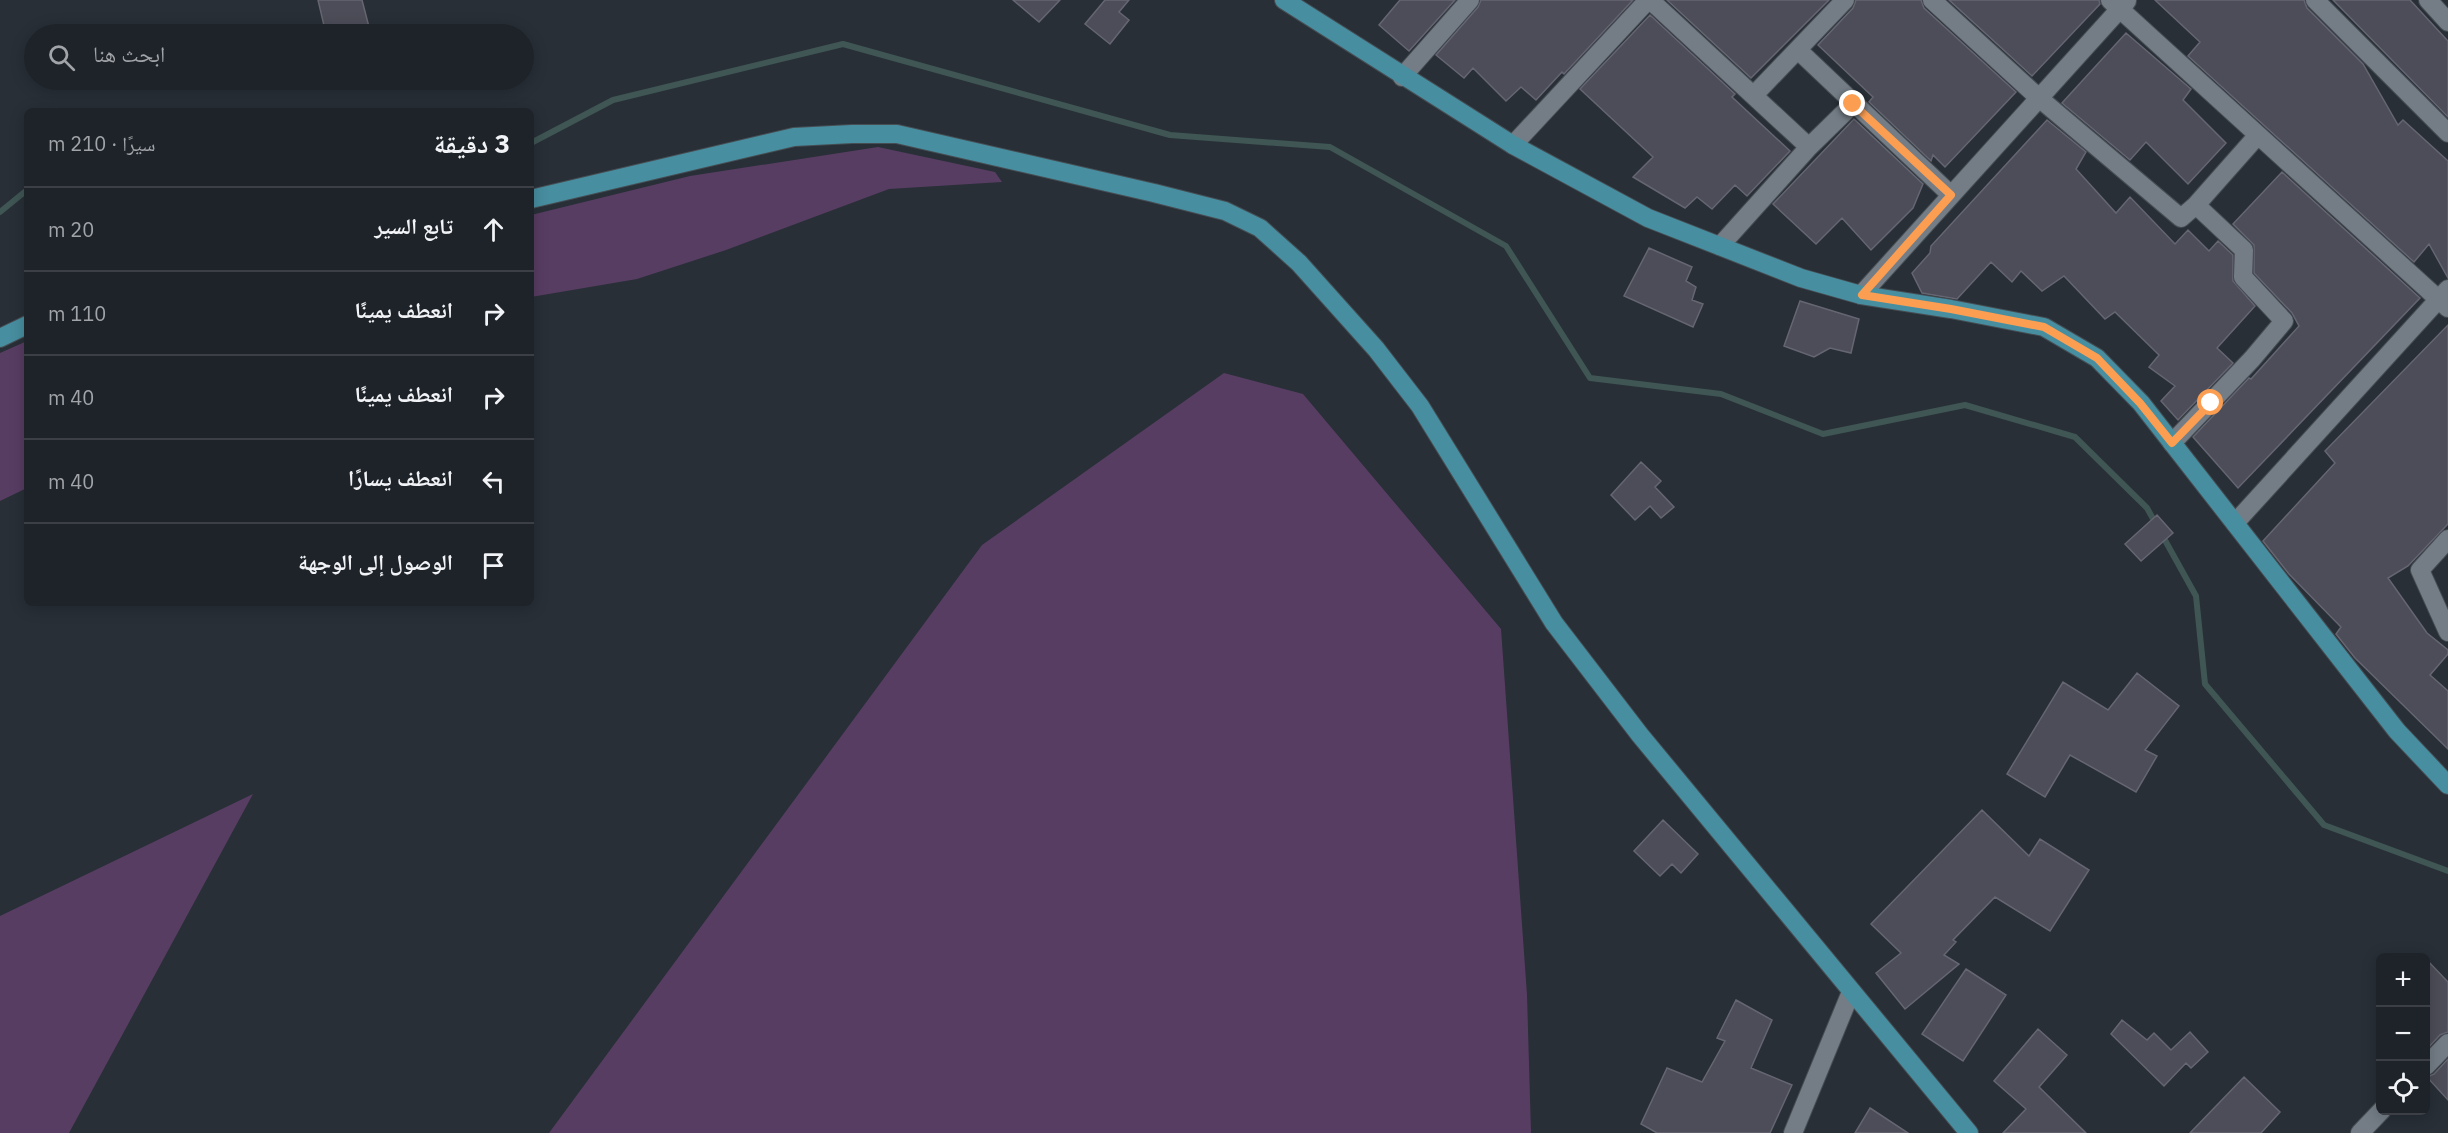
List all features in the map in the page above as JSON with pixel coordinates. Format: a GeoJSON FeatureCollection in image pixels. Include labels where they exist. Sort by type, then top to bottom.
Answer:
{"type":"FeatureCollection","features":[{"type":"Feature","properties":{"kind":"main road"},"geometry":{"type":"LineString","coordinates":[[1284,0],[1513,145],[1648,218],[1801,278],[1862,295],[2044,327],[2097,358],[2140,403],[2397,731],[2448,786]]}},
{"type":"Feature","properties":{"kind":"main road"},"geometry":{"type":"LineString","coordinates":[[534,198],[794,137],[897,134],[1164,195],[1225,211],[1260,228],[1299,263],[1384,358],[1420,406],[1554,623],[1640,735],[1965,1131]]}},
{"type":"Feature","properties":{"kind":"main road"},"geometry":{"type":"LineString","coordinates":[[0,338],[24,326]]}},
{"type":"Feature","properties":{"kind":"street"},"geometry":{"type":"LineString","coordinates":[[1402,76],[1470,0]]}},
{"type":"Feature","properties":{"kind":"street"},"geometry":{"type":"LineString","coordinates":[[1513,145],[1649,0],[1809,147]]}},
{"type":"Feature","properties":{"kind":"street"},"geometry":{"type":"LineString","coordinates":[[1754,95],[1845,0]]}},
{"type":"Feature","properties":{"kind":"street"},"geometry":{"type":"LineString","coordinates":[[1932,0],[2039,98],[2181,218],[2196,205],[2258,135]]}},
{"type":"Feature","properties":{"kind":"street"},"geometry":{"type":"LineString","coordinates":[[2315,0],[2448,133]]}},
{"type":"Feature","properties":{"kind":"street"},"geometry":{"type":"LineString","coordinates":[[2428,0],[2448,22]]}},
{"type":"Feature","properties":{"kind":"street"},"geometry":{"type":"LineString","coordinates":[[1862,295],[2039,98],[2120,3],[2258,135],[2445,299],[2235,523]]}},
{"type":"Feature","properties":{"kind":"street"},"geometry":{"type":"LineString","coordinates":[[1798,50],[1951,195]]}},
{"type":"Feature","properties":{"kind":"street"},"geometry":{"type":"LineString","coordinates":[[1720,246],[1809,147],[1853,104]]}},
{"type":"Feature","properties":{"kind":"street"},"geometry":{"type":"LineString","coordinates":[[2172,443],[2252,359],[2284,321],[2243,277],[2244,250],[2196,205]]}},
{"type":"Feature","properties":{"kind":"street"},"geometry":{"type":"LineString","coordinates":[[2448,539],[2420,570],[2448,632]]}},
{"type":"Feature","properties":{"kind":"street"},"geometry":{"type":"LineString","coordinates":[[1793,1133],[1851,992]]}},
{"type":"Feature","properties":{"kind":"street"},"geometry":{"type":"LineString","coordinates":[[2430,1062],[2448,1043]]}},
{"type":"Feature","properties":{"kind":"street"},"geometry":{"type":"LineString","coordinates":[[2360,1133],[2377,1115]]}},
{"type":"Feature","properties":{"kind":"shaded area"},"geometry":{"type":"Polygon","coordinates":[[[878,147],[995,172],[1002,182],[889,189],[726,250],[637,279],[534,296],[534,214],[690,176],[878,147]]]}},
{"type":"Feature","properties":{"kind":"shaded area"},"geometry":{"type":"Polygon","coordinates":[[[24,342],[24,489],[0,501],[0,353],[24,342]]]}},
{"type":"Feature","properties":{"kind":"shaded area"},"geometry":{"type":"Polygon","coordinates":[[[1224,373],[1303,394],[1501,629],[1527,995],[1531,1133],[549,1133],[982,545],[1224,373]]]}},
{"type":"Feature","properties":{"kind":"shaded area"},"geometry":{"type":"Polygon","coordinates":[[[253,794],[69,1133],[0,1133],[0,916],[253,794]]]}},
{"type":"Feature","properties":{"kind":"building"},"geometry":{"type":"Polygon","coordinates":[[[318,0],[362,0],[368,24],[324,24],[318,0]]]}},
{"type":"Feature","properties":{"kind":"building"},"geometry":{"type":"Polygon","coordinates":[[[1013,0],[1060,0],[1039,22],[1013,0]]]}},
{"type":"Feature","properties":{"kind":"building"},"geometry":{"type":"Polygon","coordinates":[[[1105,0],[1129,0],[1119,12],[1129,20],[1110,44],[1085,24],[1105,0]]]}},
{"type":"Feature","properties":{"kind":"building"},"geometry":{"type":"Polygon","coordinates":[[[1400,0],[1455,0],[1409,51],[1379,25],[1400,0]]]}},
{"type":"Feature","properties":{"kind":"building"},"geometry":{"type":"Polygon","coordinates":[[[1481,0],[1633,0],[1564,74],[1562,72],[1536,100],[1521,87],[1506,101],[1473,68],[1464,78],[1436,55],[1478,7],[1481,0]]]}},
{"type":"Feature","properties":{"kind":"building"},"geometry":{"type":"Polygon","coordinates":[[[1667,0],[1829,0],[1751,78],[1667,0]]]}},
{"type":"Feature","properties":{"kind":"building"},"geometry":{"type":"Polygon","coordinates":[[[1856,0],[1921,0],[1924,8],[2016,92],[1945,167],[1933,155],[1931,161],[1869,102],[1873,97],[1818,45],[1853,8],[1856,0]]]}},
{"type":"Feature","properties":{"kind":"building"},"geometry":{"type":"Polygon","coordinates":[[[1949,0],[2099,0],[2100,4],[2032,76],[1949,0]]]}},
{"type":"Feature","properties":{"kind":"building"},"geometry":{"type":"Polygon","coordinates":[[[2155,0],[2304,0],[2307,8],[2363,64],[2398,125],[2403,120],[2448,161],[2448,278],[2429,244],[2414,262],[2188,56],[2200,42],[2155,0]]]}},
{"type":"Feature","properties":{"kind":"building"},"geometry":{"type":"Polygon","coordinates":[[[2333,0],[2410,0],[2448,41],[2448,117],[2333,0]]]}},
{"type":"Feature","properties":{"kind":"building"},"geometry":{"type":"Polygon","coordinates":[[[1650,15],[1735,94],[1732,97],[1790,151],[1747,196],[1735,185],[1712,209],[1697,197],[1685,208],[1633,177],[1653,157],[1580,89],[1650,15]]]}},
{"type":"Feature","properties":{"kind":"building"},"geometry":{"type":"Polygon","coordinates":[[[2126,33],[2191,89],[2183,100],[2226,143],[2188,184],[2146,142],[2130,160],[2062,103],[2126,33]]]}},
{"type":"Feature","properties":{"kind":"building"},"geometry":{"type":"Polygon","coordinates":[[[1854,119],[1923,184],[1913,208],[1871,250],[1842,218],[1816,244],[1773,204],[1854,119]]]}},
{"type":"Feature","properties":{"kind":"building"},"geometry":{"type":"Polygon","coordinates":[[[2047,120],[2086,152],[2076,169],[2116,213],[2130,197],[2175,244],[2188,230],[2209,251],[2218,241],[2233,255],[2233,281],[2255,306],[2217,348],[2233,363],[2178,420],[2161,401],[2175,386],[2149,367],[2159,355],[2115,312],[2105,319],[2064,276],[2042,291],[2021,271],[2012,282],[1991,262],[1957,299],[1922,293],[1912,273],[1930,253],[1931,246],[2047,120]]]}},
{"type":"Feature","properties":{"kind":"building"},"geometry":{"type":"Polygon","coordinates":[[[2282,172],[2420,298],[2238,488],[2193,437],[2249,378],[2251,379],[2299,326],[2292,313],[2254,273],[2254,245],[2233,224],[2282,172]]]}},
{"type":"Feature","properties":{"kind":"building"},"geometry":{"type":"Polygon","coordinates":[[[1649,248],[1692,267],[1686,281],[1696,287],[1692,300],[1703,304],[1693,327],[1624,296],[1649,248]]]}},
{"type":"Feature","properties":{"kind":"building"},"geometry":{"type":"Polygon","coordinates":[[[1800,301],[1859,319],[1851,353],[1830,348],[1814,357],[1784,346],[1800,301]]]}},
{"type":"Feature","properties":{"kind":"building"},"geometry":{"type":"Polygon","coordinates":[[[2448,325],[2448,524],[2408,566],[2388,578],[2427,633],[2448,650],[2448,654],[2430,675],[2448,691],[2448,749],[2355,658],[2336,634],[2341,627],[2289,574],[2263,541],[2335,463],[2325,451],[2448,325]]]}},
{"type":"Feature","properties":{"kind":"building"},"geometry":{"type":"Polygon","coordinates":[[[1641,462],[1661,481],[1655,487],[1674,507],[1661,518],[1650,506],[1635,520],[1611,495],[1641,462]]]}},
{"type":"Feature","properties":{"kind":"building"},"geometry":{"type":"Polygon","coordinates":[[[2157,515],[2173,533],[2141,561],[2125,544],[2157,515]]]}},
{"type":"Feature","properties":{"kind":"building"},"geometry":{"type":"Polygon","coordinates":[[[2137,673],[2179,706],[2145,750],[2157,756],[2136,792],[2070,755],[2045,797],[2007,774],[2063,682],[2108,710],[2137,673]]]}},
{"type":"Feature","properties":{"kind":"building"},"geometry":{"type":"Polygon","coordinates":[[[1982,810],[2029,856],[2040,839],[2089,870],[2050,931],[1995,897],[1953,940],[1956,942],[1944,955],[1959,964],[1905,1009],[1876,973],[1901,953],[1871,924],[1982,810]]]}},
{"type":"Feature","properties":{"kind":"building"},"geometry":{"type":"Polygon","coordinates":[[[1663,820],[1698,854],[1681,873],[1672,864],[1660,876],[1634,851],[1663,820]]]}},
{"type":"Feature","properties":{"kind":"building"},"geometry":{"type":"Polygon","coordinates":[[[2430,963],[2448,982],[2448,1032],[2440,1035],[2430,1046],[2430,963]]]}},
{"type":"Feature","properties":{"kind":"building"},"geometry":{"type":"Polygon","coordinates":[[[1966,969],[2006,995],[1963,1061],[1922,1034],[1966,969]]]}},
{"type":"Feature","properties":{"kind":"building"},"geometry":{"type":"Polygon","coordinates":[[[1736,1000],[1772,1020],[1751,1068],[1792,1085],[1770,1133],[1657,1133],[1641,1124],[1667,1068],[1702,1082],[1725,1041],[1717,1038],[1736,1000]]]}},
{"type":"Feature","properties":{"kind":"building"},"geometry":{"type":"Polygon","coordinates":[[[2122,1020],[2147,1040],[2154,1033],[2171,1050],[2190,1032],[2208,1052],[2191,1068],[2186,1063],[2164,1086],[2111,1034],[2122,1020]]]}},
{"type":"Feature","properties":{"kind":"building"},"geometry":{"type":"Polygon","coordinates":[[[2038,1029],[2067,1055],[2039,1087],[2086,1133],[2003,1133],[2026,1109],[1994,1081],[2038,1029]]]}},
{"type":"Feature","properties":{"kind":"building"},"geometry":{"type":"Polygon","coordinates":[[[2448,1059],[2448,1100],[2430,1080],[2430,1076],[2448,1059]]]}},
{"type":"Feature","properties":{"kind":"building"},"geometry":{"type":"Polygon","coordinates":[[[2244,1077],[2280,1112],[2261,1133],[2190,1133],[2244,1077]]]}},
{"type":"Feature","properties":{"kind":"building"},"geometry":{"type":"Polygon","coordinates":[[[1870,1108],[1908,1133],[1855,1133],[1870,1108]]]}},
{"type":"Feature","properties":{"kind":"waterway"},"geometry":{"type":"LineString","coordinates":[[534,141],[613,100],[843,44],[1170,135],[1330,147],[1506,246],[1590,378],[1721,394],[1823,434],[1965,405],[2075,437],[2147,508],[2156,524]]}},
{"type":"Feature","properties":{"kind":"waterway"},"geometry":{"type":"LineString","coordinates":[[0,212],[24,192]]}},
{"type":"Feature","properties":{"kind":"waterway"},"geometry":{"type":"LineString","coordinates":[[2161,533],[2196,596],[2205,684],[2324,825],[2448,871]]}},
{"type":"Feature","properties":{"kind":"route"},"geometry":{"type":"LineString","coordinates":[[1853,104],[1951,195],[1862,295],[2044,327],[2097,358],[2140,403],[2172,443],[2211,403]]}}]}
